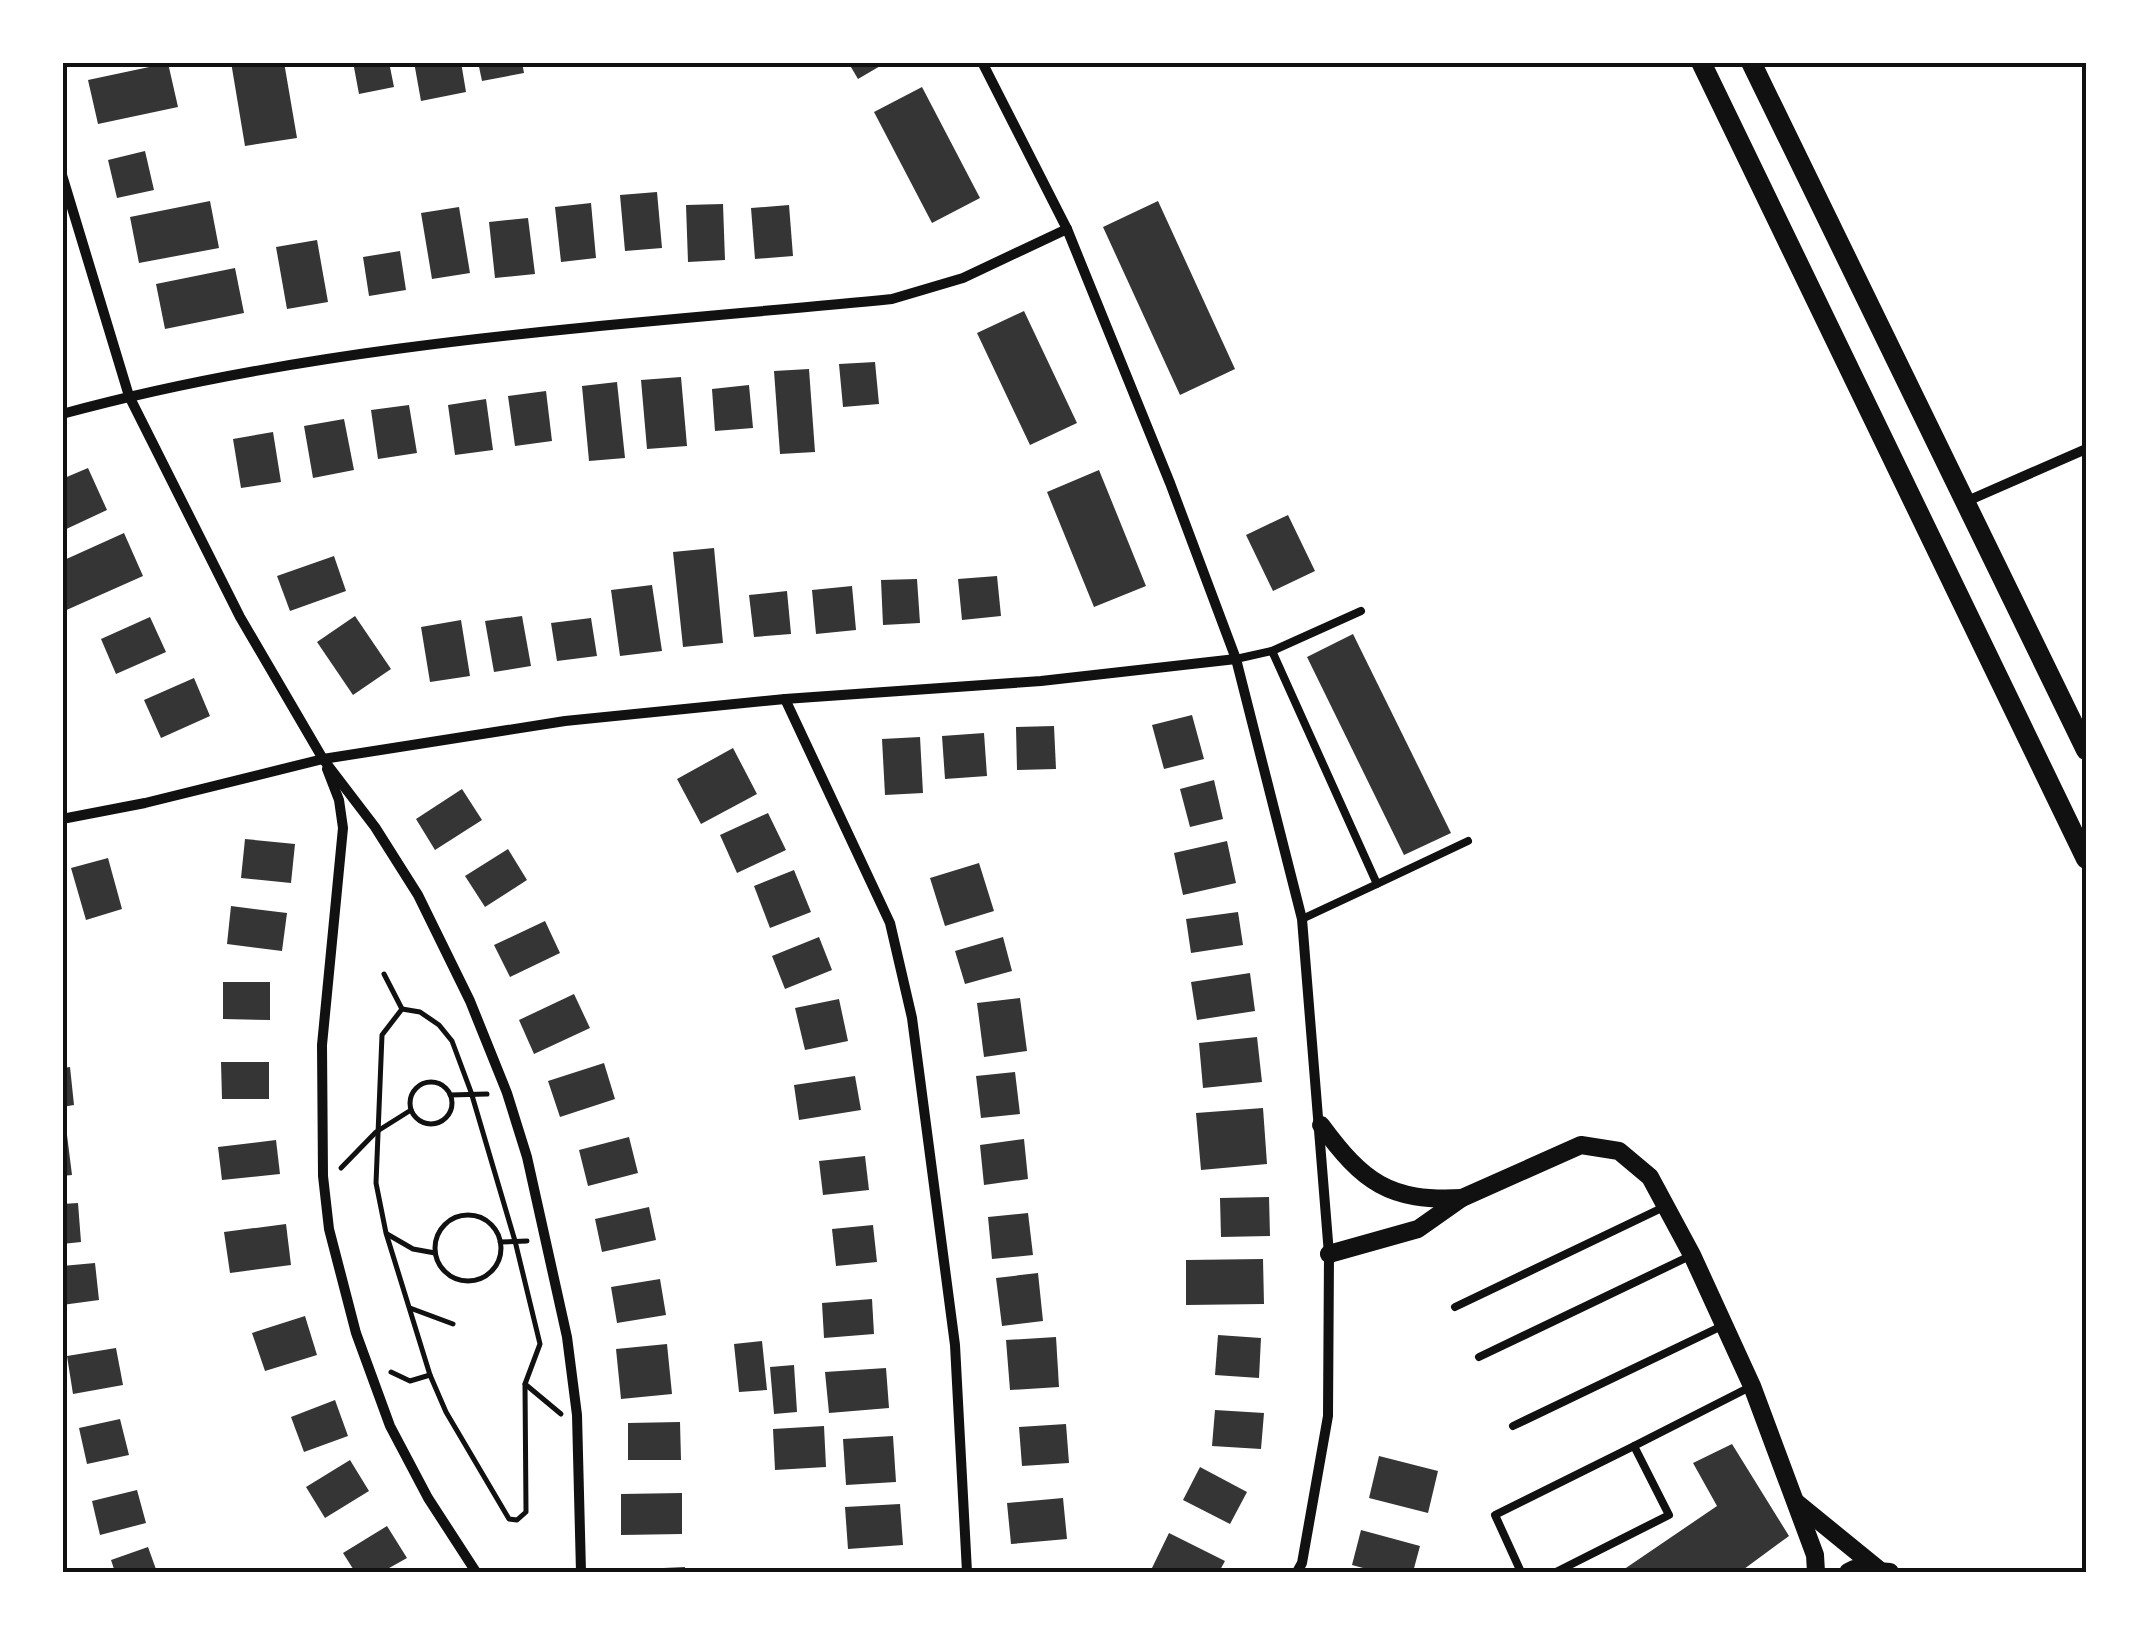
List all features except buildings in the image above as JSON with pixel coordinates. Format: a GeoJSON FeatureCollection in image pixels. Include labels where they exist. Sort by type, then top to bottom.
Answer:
{"type":"FeatureCollection","features":[{"type":"Feature","properties":{"kind":"main road"},"geometry":{"type":"LineString","coordinates":[[1700,62],[2086,859]]}},
{"type":"Feature","properties":{"kind":"main road"},"geometry":{"type":"LineString","coordinates":[[1751,62],[2086,750]]}},
{"type":"Feature","properties":{"kind":"street"},"geometry":{"type":"LineString","coordinates":[[982,62],[1067,229],[1170,483],[1236,660],[1302,920],[1329,1254],[1328,1416],[1302,1563],[1296,1572]]}},
{"type":"Feature","properties":{"kind":"street"},"geometry":{"type":"LineString","coordinates":[[62,175],[129,396],[240,617],[323,759],[384,840],[418,895],[470,1001],[507,1093],[548,1243],[568,1336],[577,1416],[582,1572]]}},
{"type":"Feature","properties":{"kind":"street"},"geometry":{"type":"LineString","coordinates":[[62,414],[129,396],[371,353],[892,298],[962,278],[1067,229]]}},
{"type":"Feature","properties":{"kind":"street"},"geometry":{"type":"LineString","coordinates":[[1966,502],[2086,448]]}},
{"type":"Feature","properties":{"kind":"street"},"geometry":{"type":"LineString","coordinates":[[62,819],[145,803],[323,759],[564,721],[786,699],[1041,682],[1236,660]]}},
{"type":"Feature","properties":{"kind":"street"},"geometry":{"type":"LineString","coordinates":[[786,699],[890,923],[912,1018],[955,1345],[967,1572]]}},
{"type":"Feature","properties":{"kind":"street"},"geometry":{"type":"LineString","coordinates":[[323,759],[339,800],[343,828],[322,1045],[329,1229],[356,1333],[398,1440],[437,1512],[476,1572]]}},
{"type":"Feature","properties":{"kind":"street"},"geometry":{"type":"LineString","coordinates":[[1321,1125],[1346,1160],[1386,1191],[1434,1200],[1462,1198]]}},
{"type":"Feature","properties":{"kind":"street"},"geometry":{"type":"LineString","coordinates":[[1329,1254],[1418,1228],[1462,1198],[1581,1145],[1618,1151],[1650,1177],[1692,1255],[1752,1386],[1816,1554],[1816,1572]]}},
{"type":"Feature","properties":{"kind":"street"},"geometry":{"type":"LineString","coordinates":[[1797,1503],[1884,1571]]}},
{"type":"Feature","properties":{"kind":"street"},"geometry":{"type":"LineString","coordinates":[[1848,1572],[1854,1568],[1884,1571]]}},
{"type":"Feature","properties":{"kind":"lane"},"geometry":{"type":"LineString","coordinates":[[1236,660],[1272,652],[1360,611]]}},
{"type":"Feature","properties":{"kind":"lane"},"geometry":{"type":"LineString","coordinates":[[1272,652],[1378,884]]}},
{"type":"Feature","properties":{"kind":"lane"},"geometry":{"type":"LineString","coordinates":[[1302,920],[1468,841]]}},
{"type":"Feature","properties":{"kind":"lane"},"geometry":{"type":"LineString","coordinates":[[1455,1307],[1666,1206]]}},
{"type":"Feature","properties":{"kind":"lane"},"geometry":{"type":"LineString","coordinates":[[1479,1357],[1692,1255]]}},
{"type":"Feature","properties":{"kind":"lane"},"geometry":{"type":"LineString","coordinates":[[1513,1426],[1724,1324]]}},
{"type":"Feature","properties":{"kind":"lane"},"geometry":{"type":"LineString","coordinates":[[1520,1572],[1496,1515],[1752,1386]]}},
{"type":"Feature","properties":{"kind":"lane"},"geometry":{"type":"LineString","coordinates":[[1556,1572],[1669,1515],[1634,1446]]}},
{"type":"Feature","properties":{"kind":"path"},"geometry":{"type":"LineString","coordinates":[[384,974],[402,1010]]}},
{"type":"Feature","properties":{"kind":"path"},"geometry":{"type":"LineString","coordinates":[[402,1010],[420,1012],[439,1025],[452,1041],[515,1241],[540,1344],[525,1384],[526,1512],[517,1520],[510,1519],[500,1504],[446,1412],[430,1376],[386,1234],[376,1183],[382,1035],[402,1010]]}},
{"type":"Feature","properties":{"kind":"path"},"geometry":{"type":"LineString","coordinates":[[438,1083],[450,1094],[450,1112],[436,1123],[420,1121],[411,1110],[411,1095],[422,1084],[438,1083]]}},
{"type":"Feature","properties":{"kind":"path"},"geometry":{"type":"LineString","coordinates":[[450,1094],[507,1093]]}},
{"type":"Feature","properties":{"kind":"path"},"geometry":{"type":"LineString","coordinates":[[324,1176],[337,1172],[376,1132],[411,1110]]}},
{"type":"Feature","properties":{"kind":"path"},"geometry":{"type":"LineString","coordinates":[[386,1234],[413,1250],[434,1254],[448,1275],[470,1281],[491,1272],[502,1246],[490,1222],[477,1215],[463,1214],[440,1229],[434,1254]]}},
{"type":"Feature","properties":{"kind":"path"},"geometry":{"type":"LineString","coordinates":[[410,1308],[453,1324]]}},
{"type":"Feature","properties":{"kind":"path"},"geometry":{"type":"LineString","coordinates":[[368,1367],[380,1367],[410,1380],[430,1376]]}},
{"type":"Feature","properties":{"kind":"path"},"geometry":{"type":"LineString","coordinates":[[525,1384],[551,1409],[577,1416]]}}]}
